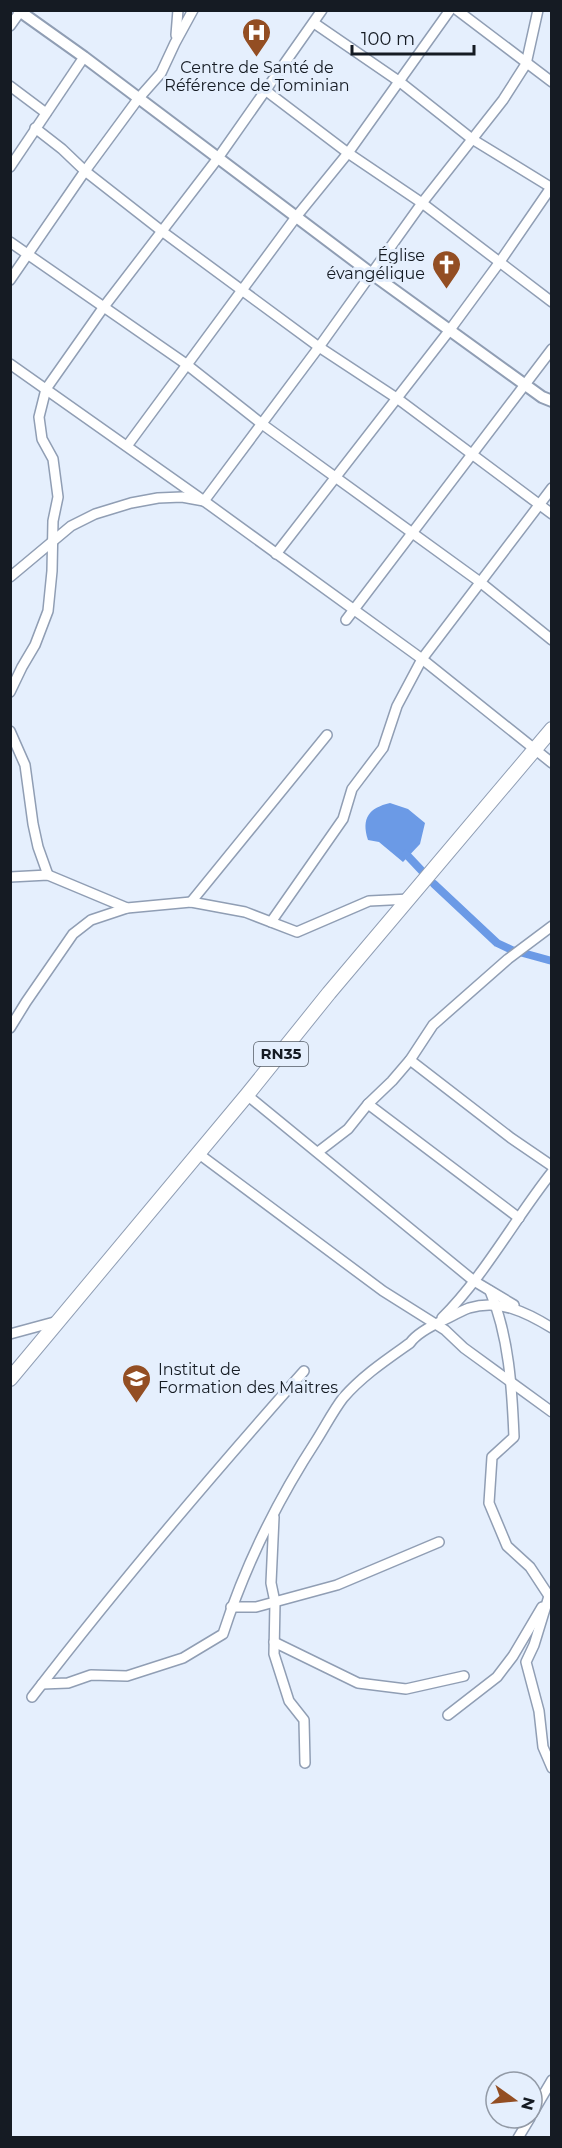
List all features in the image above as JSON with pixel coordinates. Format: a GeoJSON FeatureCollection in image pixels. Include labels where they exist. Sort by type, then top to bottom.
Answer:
{"type":"FeatureCollection","features":[{"type":"Feature","properties":{"kind":"main road","name":"RN35"},"geometry":{"type":"LineString","coordinates":[[10,1379],[248,1095],[329,993],[552,729]]}},
{"type":"Feature","properties":{"kind":"street"},"geometry":{"type":"LineString","coordinates":[[175,43],[179,21],[178,10]]}},
{"type":"Feature","properties":{"kind":"street"},"geometry":{"type":"LineString","coordinates":[[10,280],[85,171],[138,99],[161,73],[193,10]]}},
{"type":"Feature","properties":{"kind":"street"},"geometry":{"type":"LineString","coordinates":[[10,692],[35,645],[48,611],[52,522],[58,497],[53,459],[42,439],[39,417],[46,389],[103,308],[218,158],[322,10]]}},
{"type":"Feature","properties":{"kind":"street"},"geometry":{"type":"LineString","coordinates":[[127,446],[296,217],[348,153],[450,10]]}},
{"type":"Feature","properties":{"kind":"street"},"geometry":{"type":"LineString","coordinates":[[458,10],[552,82]]}},
{"type":"Feature","properties":{"kind":"street"},"geometry":{"type":"LineString","coordinates":[[204,501],[319,347],[422,203],[503,100],[526,64],[538,10]]}},
{"type":"Feature","properties":{"kind":"street"},"geometry":{"type":"LineString","coordinates":[[10,26],[19,11],[84,57],[449,331],[542,398],[552,401]]}},
{"type":"Feature","properties":{"kind":"street"},"geometry":{"type":"LineString","coordinates":[[276,554],[449,331],[551,187],[472,139],[400,82],[314,23]]}},
{"type":"Feature","properties":{"kind":"street"},"geometry":{"type":"LineString","coordinates":[[10,167],[84,57]]}},
{"type":"Feature","properties":{"kind":"street"},"geometry":{"type":"LineString","coordinates":[[10,86],[46,113]]}},
{"type":"Feature","properties":{"kind":"street"},"geometry":{"type":"LineString","coordinates":[[265,90],[348,153],[422,203],[552,302]]}},
{"type":"Feature","properties":{"kind":"street"},"geometry":{"type":"LineString","coordinates":[[35,129],[163,232],[319,347],[398,399],[552,514]]}},
{"type":"Feature","properties":{"kind":"street"},"geometry":{"type":"LineString","coordinates":[[10,242],[186,364],[262,424],[412,535],[480,582],[552,640]]}},
{"type":"Feature","properties":{"kind":"street"},"geometry":{"type":"LineString","coordinates":[[346,620],[552,350]]}},
{"type":"Feature","properties":{"kind":"street"},"geometry":{"type":"LineString","coordinates":[[10,364],[422,659],[552,763]]}},
{"type":"Feature","properties":{"kind":"street"},"geometry":{"type":"LineString","coordinates":[[271,922],[343,819],[352,789],[383,748],[397,706],[422,659],[552,489]]}},
{"type":"Feature","properties":{"kind":"street"},"geometry":{"type":"LineString","coordinates":[[10,577],[70,526],[95,514],[131,503],[158,498],[182,497],[204,501]]}},
{"type":"Feature","properties":{"kind":"street"},"geometry":{"type":"LineString","coordinates":[[10,731],[25,765],[33,824],[48,875]]}},
{"type":"Feature","properties":{"kind":"street"},"geometry":{"type":"LineString","coordinates":[[191,902],[327,735]]}},
{"type":"Feature","properties":{"kind":"street"},"geometry":{"type":"LineString","coordinates":[[10,877],[48,875],[128,908]]}},
{"type":"Feature","properties":{"kind":"street"},"geometry":{"type":"LineString","coordinates":[[10,1028],[73,934],[91,920],[128,908],[191,902],[245,912],[297,932],[369,901],[410,899]]}},
{"type":"Feature","properties":{"kind":"street"},"geometry":{"type":"LineString","coordinates":[[318,1152],[348,1129],[368,1104],[392,1081],[410,1060],[433,1025],[508,958],[552,926]]}},
{"type":"Feature","properties":{"kind":"street"},"geometry":{"type":"LineString","coordinates":[[410,1060],[511,1138],[552,1166]]}},
{"type":"Feature","properties":{"kind":"street"},"geometry":{"type":"LineString","coordinates":[[248,1095],[474,1281],[552,1328]]}},
{"type":"Feature","properties":{"kind":"street"},"geometry":{"type":"LineString","coordinates":[[368,1104],[519,1218]]}},
{"type":"Feature","properties":{"kind":"street"},"geometry":{"type":"LineString","coordinates":[[199,1154],[383,1291],[436,1324],[464,1348],[552,1413]]}},
{"type":"Feature","properties":{"kind":"street"},"geometry":{"type":"LineString","coordinates":[[436,1324],[459,1301],[552,1172]]}},
{"type":"Feature","properties":{"kind":"street"},"geometry":{"type":"LineString","coordinates":[[490,1291],[496,1306],[512,1383],[514,1437],[492,1457],[489,1503],[507,1546],[530,1567],[550,1594]]}},
{"type":"Feature","properties":{"kind":"street"},"geometry":{"type":"LineString","coordinates":[[42,1684],[68,1683],[91,1676],[127,1676],[183,1658],[223,1634],[231,1607],[287,1484],[343,1398],[370,1371],[413,1339],[436,1324],[470,1308],[496,1306],[527,1313]]}},
{"type":"Feature","properties":{"kind":"street"},"geometry":{"type":"LineString","coordinates":[[10,1334],[60,1320]]}},
{"type":"Feature","properties":{"kind":"street"},"geometry":{"type":"LineString","coordinates":[[32,1697],[79,1635],[214,1472],[304,1371]]}},
{"type":"Feature","properties":{"kind":"street"},"geometry":{"type":"LineString","coordinates":[[274,1512],[272,1583],[274,1654],[289,1701],[304,1720],[305,1762]]}},
{"type":"Feature","properties":{"kind":"street"},"geometry":{"type":"LineString","coordinates":[[231,1607],[256,1607],[337,1585],[439,1542]]}},
{"type":"Feature","properties":{"kind":"street"},"geometry":{"type":"LineString","coordinates":[[448,1715],[497,1677],[513,1656],[550,1594]]}},
{"type":"Feature","properties":{"kind":"street"},"geometry":{"type":"LineString","coordinates":[[550,1594],[534,1645],[526,1662],[539,1711],[543,1747],[552,1768]]}},
{"type":"Feature","properties":{"kind":"street"},"geometry":{"type":"LineString","coordinates":[[274,1642],[358,1683],[406,1689],[464,1676]]}},
{"type":"Feature","properties":{"kind":"street"},"geometry":{"type":"LineString","coordinates":[[544,2094],[552,2080]]}},
{"type":"Feature","properties":{"kind":"water"},"geometry":{"type":"Polygon","coordinates":[[[390,803],[408,809],[425,823],[420,844],[403,862],[379,842],[368,840],[366,832],[368,815],[377,808],[390,803]]]}},
{"type":"Feature","properties":{"kind":"waterway"},"geometry":{"type":"LineString","coordinates":[[406,854],[422,871]]}},
{"type":"Feature","properties":{"kind":"waterway"},"geometry":{"type":"LineString","coordinates":[[434,884],[497,943],[512,950],[552,961]]}},
{"type":"Feature","properties":{"kind":"place","name":"Centre de Santé de Référence de Tominian"},"geometry":{"type":"Point","coordinates":[257,58]}},
{"type":"Feature","properties":{"kind":"place","name":"Église évangélique"},"geometry":{"type":"Point","coordinates":[446,290]}},
{"type":"Feature","properties":{"kind":"place","name":"Institut de Formation des Maitres"},"geometry":{"type":"Point","coordinates":[137,1404]}}]}
